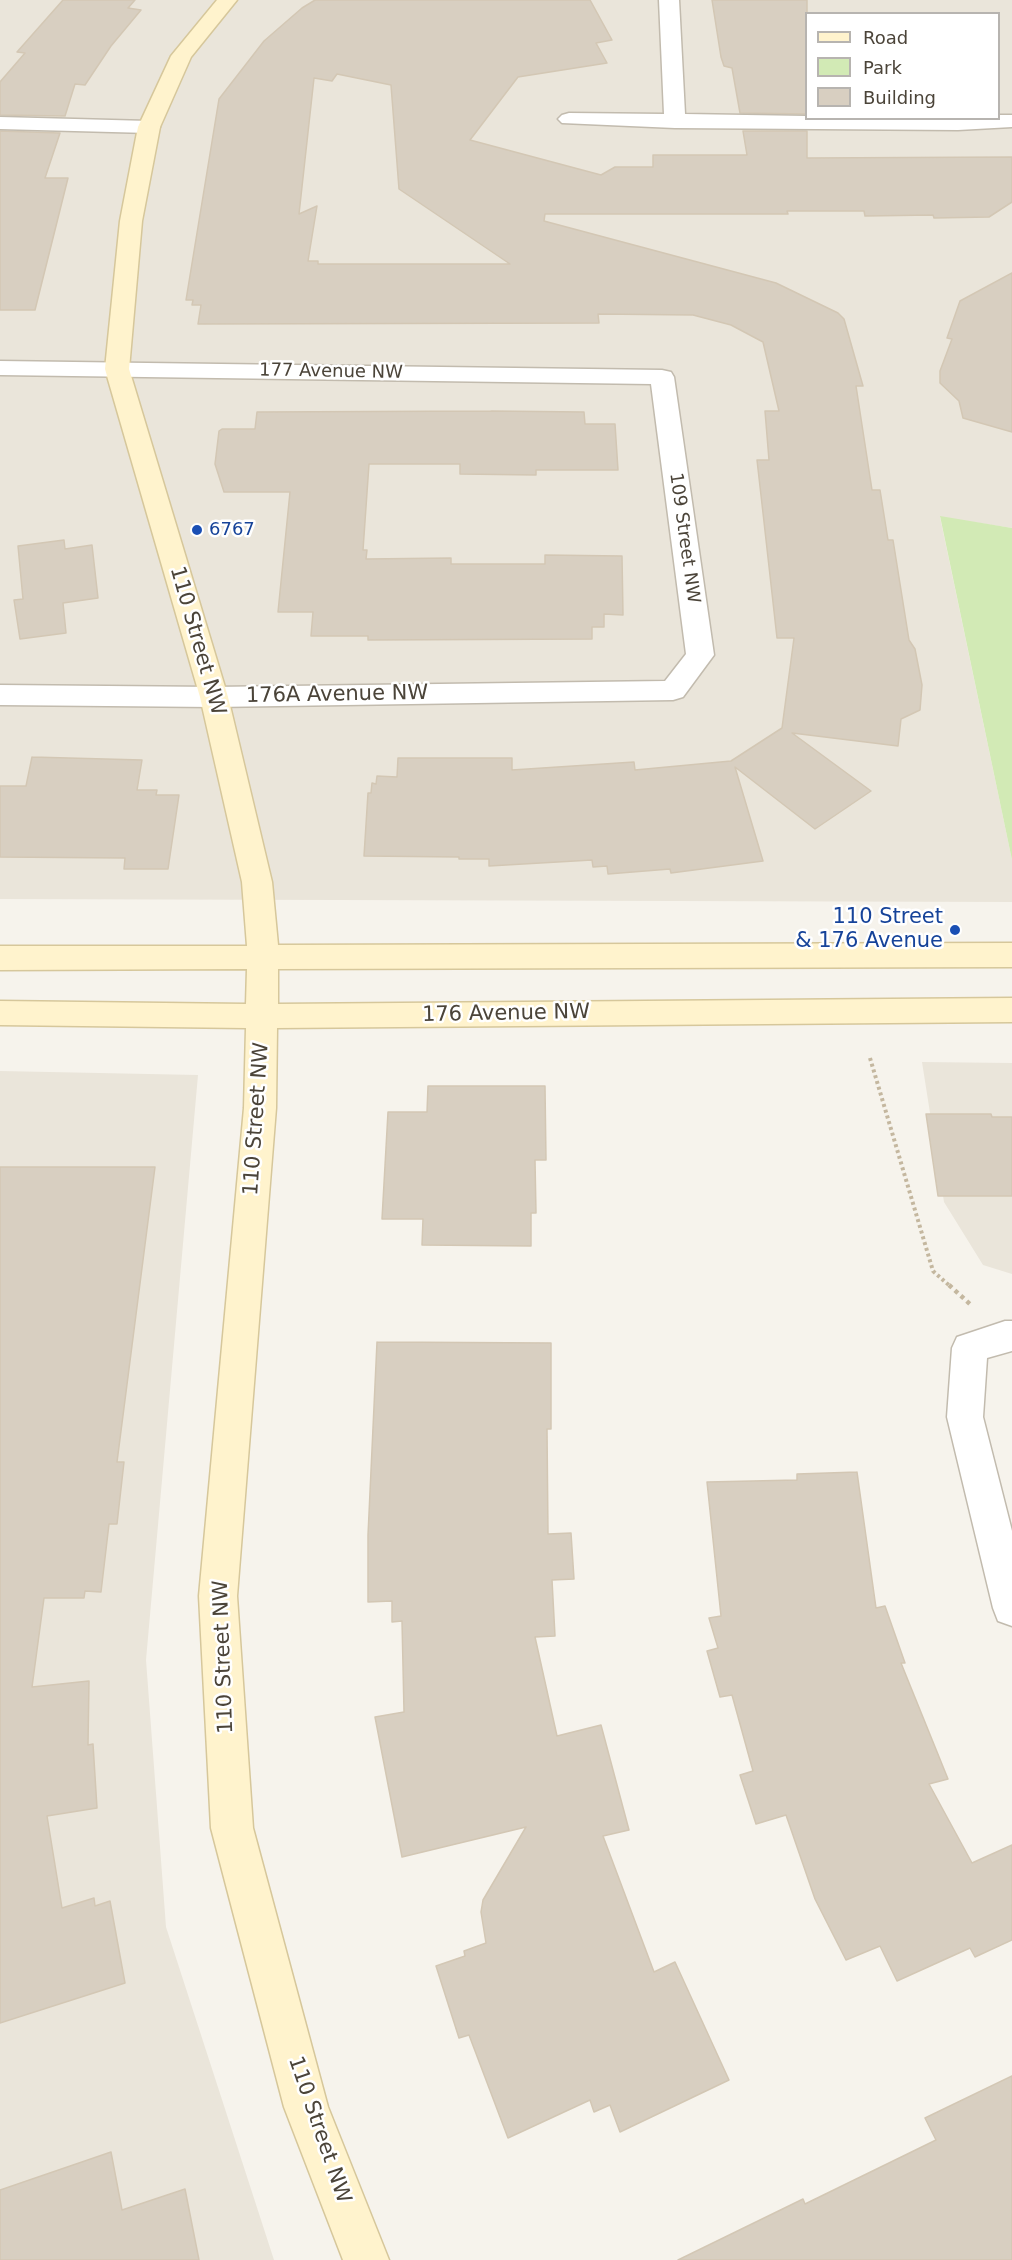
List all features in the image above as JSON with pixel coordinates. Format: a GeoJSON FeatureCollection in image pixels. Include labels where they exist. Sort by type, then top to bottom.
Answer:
{"type":"FeatureCollection","features":[{"type":"Feature","properties":{"kind":"street","name":"110 Street NW"},"geometry":{"type":"LineString","coordinates":[[227,0],[181,56],[149,128],[131,221],[117,369],[214,696],[257,882],[263,956],[260,1108],[218,1596],[232,1828],[306,2107],[366,2260]]}},
{"type":"Feature","properties":{"kind":"street"},"geometry":{"type":"LineString","coordinates":[[669,0],[675,122]]}},
{"type":"Feature","properties":{"kind":"street"},"geometry":{"type":"LineString","coordinates":[[569,119],[675,122],[1012,122]]}},
{"type":"Feature","properties":{"kind":"street"},"geometry":{"type":"LineString","coordinates":[[0,123],[149,128]]}},
{"type":"Feature","properties":{"kind":"street","name":"177 Avenue NW"},"geometry":{"type":"LineString","coordinates":[[0,368],[662,377]]}},
{"type":"Feature","properties":{"kind":"street","name":"109 Street NW"},"geometry":{"type":"LineString","coordinates":[[662,377],[700,655],[673,690]]}},
{"type":"Feature","properties":{"kind":"street","name":"176A Avenue NW"},"geometry":{"type":"LineString","coordinates":[[0,695],[214,696],[673,690]]}},
{"type":"Feature","properties":{"kind":"street"},"geometry":{"type":"LineString","coordinates":[[0,958],[1012,955]]}},
{"type":"Feature","properties":{"kind":"street","name":"176 Avenue NW"},"geometry":{"type":"LineString","coordinates":[[0,1013],[263,1016],[1012,1010]]}},
{"type":"Feature","properties":{"kind":"street"},"geometry":{"type":"LineString","coordinates":[[1009,1336],[970,1348],[965,1418],[1012,1608]]}},
{"type":"Feature","properties":{"kind":"path"},"geometry":{"type":"LineString","coordinates":[[870,1058],[933,1271],[1009,1336]]}},
{"type":"Feature","properties":{"kind":"shaded area"},"geometry":{"type":"Polygon","coordinates":[[[0,0],[1012,0],[1012,528],[940,517],[1012,860],[1012,902],[0,899],[0,0]]]}},
{"type":"Feature","properties":{"kind":"shaded area"},"geometry":{"type":"Polygon","coordinates":[[[922,1062],[1012,1063],[1012,1274],[983,1265],[944,1202],[922,1062]]]}},
{"type":"Feature","properties":{"kind":"shaded area"},"geometry":{"type":"Polygon","coordinates":[[[0,1071],[198,1075],[146,1660],[166,1927],[274,2260],[0,2260],[0,1071]]]}},
{"type":"Feature","properties":{"kind":"green space"},"geometry":{"type":"Polygon","coordinates":[[[940,516],[1012,528],[1012,860],[940,516]]]}},
{"type":"Feature","properties":{"kind":"building"},"geometry":{"type":"Polygon","coordinates":[[[63,0],[135,0],[128,8],[141,10],[111,46],[85,85],[75,84],[65,116],[0,115],[0,82],[25,53],[17,52],[63,0]]]}},
{"type":"Feature","properties":{"kind":"building"},"geometry":{"type":"Polygon","coordinates":[[[315,0],[590,0],[612,40],[596,43],[607,63],[518,77],[470,140],[601,175],[615,167],[653,167],[653,155],[747,155],[743,131],[807,131],[807,158],[1012,157],[1012,202],[989,217],[865,216],[864,211],[787,211],[788,214],[545,214],[544,221],[776,283],[838,313],[844,319],[863,386],[856,386],[872,490],[880,490],[888,540],[893,540],[909,640],[915,649],[922,685],[920,710],[901,719],[898,746],[792,733],[871,791],[815,829],[735,767],[763,861],[671,873],[670,869],[608,874],[607,866],[593,867],[592,860],[489,866],[489,859],[364,856],[368,793],[371,793],[372,783],[376,784],[377,776],[397,777],[398,758],[512,758],[512,770],[634,762],[635,770],[731,761],[782,728],[794,638],[777,638],[757,460],[769,460],[765,411],[779,411],[763,342],[731,325],[693,315],[598,314],[599,323],[198,324],[201,305],[192,305],[193,300],[186,300],[219,99],[264,41],[302,8],[315,0]],[[337,74],[332,81],[314,78],[299,214],[317,206],[308,261],[318,261],[318,264],[510,264],[399,189],[391,85],[337,74]]]}},
{"type":"Feature","properties":{"kind":"building"},"geometry":{"type":"Polygon","coordinates":[[[712,0],[807,0],[805,114],[740,113],[732,68],[724,66],[712,0]]]}},
{"type":"Feature","properties":{"kind":"building"},"geometry":{"type":"Polygon","coordinates":[[[0,131],[60,133],[45,178],[68,178],[35,310],[0,310],[0,131]]]}},
{"type":"Feature","properties":{"kind":"building"},"geometry":{"type":"Polygon","coordinates":[[[1012,273],[1012,432],[963,418],[959,401],[940,383],[940,371],[952,339],[947,338],[960,301],[1012,273]]]}},
{"type":"Feature","properties":{"kind":"building"},"geometry":{"type":"Polygon","coordinates":[[[257,412],[584,412],[585,424],[615,424],[618,470],[536,470],[536,475],[460,474],[460,464],[369,464],[363,550],[367,550],[366,559],[451,558],[451,564],[545,564],[545,555],[622,556],[623,615],[604,614],[604,627],[592,627],[592,639],[368,640],[368,636],[311,636],[313,612],[278,612],[290,492],[224,492],[215,464],[219,431],[222,429],[255,429],[257,412]]]}},
{"type":"Feature","properties":{"kind":"building"},"geometry":{"type":"Polygon","coordinates":[[[64,540],[65,549],[92,545],[98,598],[63,603],[66,633],[20,639],[14,600],[23,599],[18,546],[64,540]]]}},
{"type":"Feature","properties":{"kind":"building"},"geometry":{"type":"Polygon","coordinates":[[[32,757],[142,760],[137,790],[157,790],[156,795],[179,795],[168,869],[124,869],[125,858],[0,857],[0,786],[26,786],[32,757]]]}},
{"type":"Feature","properties":{"kind":"building"},"geometry":{"type":"Polygon","coordinates":[[[428,1086],[545,1086],[546,1160],[535,1160],[536,1213],[531,1213],[531,1246],[422,1245],[423,1219],[382,1219],[388,1112],[427,1112],[428,1086]]]}},
{"type":"Feature","properties":{"kind":"building"},"geometry":{"type":"Polygon","coordinates":[[[926,1114],[991,1114],[992,1117],[1012,1117],[1012,1196],[938,1196],[926,1114]]]}},
{"type":"Feature","properties":{"kind":"building"},"geometry":{"type":"Polygon","coordinates":[[[0,1167],[155,1167],[117,1462],[124,1462],[117,1524],[109,1524],[101,1592],[85,1591],[84,1598],[44,1598],[32,1687],[89,1681],[88,1745],[93,1744],[97,1808],[47,1816],[62,1908],[94,1898],[95,1906],[110,1901],[125,1983],[0,2023],[0,1167]]]}},
{"type":"Feature","properties":{"kind":"building"},"geometry":{"type":"Polygon","coordinates":[[[377,1342],[551,1343],[551,1429],[547,1429],[548,1534],[571,1533],[574,1579],[552,1580],[555,1636],[535,1637],[557,1736],[601,1725],[629,1830],[603,1836],[654,1972],[675,1962],[729,2080],[620,2132],[610,2105],[594,2112],[590,2100],[508,2138],[469,2035],[459,2038],[436,1966],[465,1956],[464,1951],[486,1943],[481,1912],[483,1900],[526,1827],[402,1857],[375,1717],[404,1712],[402,1621],[392,1622],[392,1601],[368,1602],[368,1535],[377,1342]]]}},
{"type":"Feature","properties":{"kind":"building"},"geometry":{"type":"Polygon","coordinates":[[[857,1472],[876,1608],[885,1606],[905,1663],[901,1663],[948,1779],[929,1784],[972,1863],[1012,1845],[1012,1940],[975,1957],[970,1948],[897,1981],[880,1946],[846,1960],[815,1899],[786,1815],[756,1824],[740,1775],[753,1771],[732,1695],[720,1697],[707,1651],[718,1648],[709,1618],[721,1616],[707,1482],[797,1480],[797,1474],[857,1472]]]}},
{"type":"Feature","properties":{"kind":"building"},"geometry":{"type":"Polygon","coordinates":[[[1012,2076],[1012,2260],[678,2260],[803,2199],[805,2204],[936,2140],[925,2118],[1012,2076]]]}},
{"type":"Feature","properties":{"kind":"building"},"geometry":{"type":"Polygon","coordinates":[[[111,2152],[122,2210],[185,2189],[199,2260],[0,2260],[0,2190],[111,2152]]]}},
{"type":"Feature","properties":{"kind":"place","name":"6767"},"geometry":{"type":"Point","coordinates":[197,530]}},
{"type":"Feature","properties":{"kind":"place","name":"110 Street & 176 Avenue"},"geometry":{"type":"Point","coordinates":[955,930]}}]}
